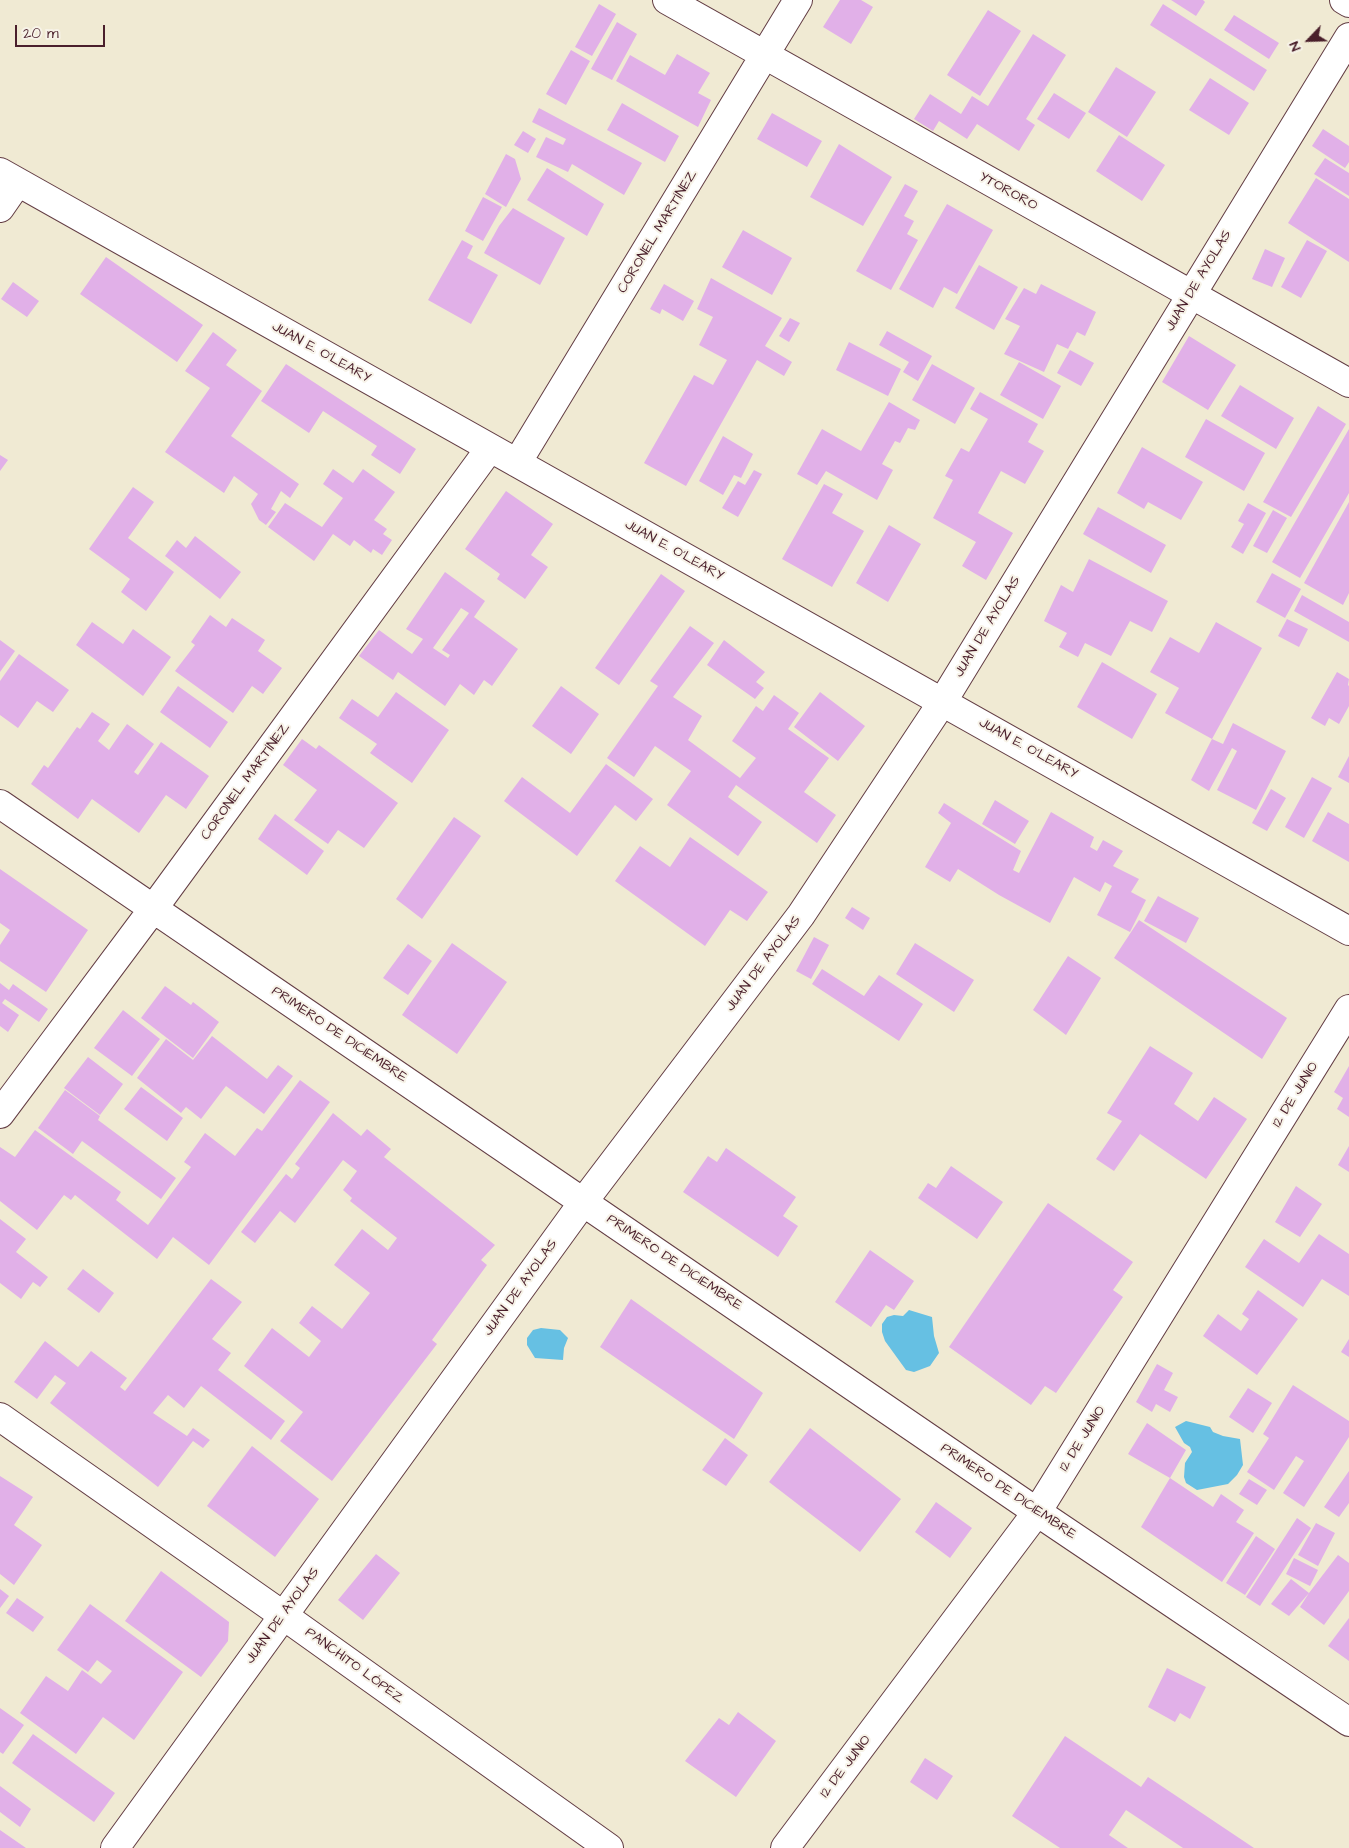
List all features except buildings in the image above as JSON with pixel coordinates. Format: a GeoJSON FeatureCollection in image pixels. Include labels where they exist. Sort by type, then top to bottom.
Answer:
{"type":"FeatureCollection","features":[{"type":"Feature","properties":{"kind":"street","name":"YTORORO"},"geometry":{"type":"LineString","coordinates":[[667,0],[1349,383]]}},
{"type":"Feature","properties":{"kind":"street","name":"CORONEL MARTÍNEZ"},"geometry":{"type":"LineString","coordinates":[[517,463],[798,0]]}},
{"type":"Feature","properties":{"kind":"street"},"geometry":{"type":"LineString","coordinates":[[1344,0],[1349,3]]}},
{"type":"Feature","properties":{"kind":"street","name":"JUAN DE AYOLAS"},"geometry":{"type":"LineString","coordinates":[[115,1848],[584,1201],[801,915],[942,701],[1349,36]]}},
{"type":"Feature","properties":{"kind":"street"},"geometry":{"type":"LineString","coordinates":[[0,208],[9,177]]}},
{"type":"Feature","properties":{"kind":"street","name":"JUAN E. O'LEARY"},"geometry":{"type":"LineString","coordinates":[[9,177],[1349,931]]}},
{"type":"Feature","properties":{"kind":"street","name":"CORONEL MARTÍNEZ"},"geometry":{"type":"LineString","coordinates":[[0,1114],[153,909],[490,448]]}},
{"type":"Feature","properties":{"kind":"street","name":"PRIMERO DE DICIEMBRE"},"geometry":{"type":"LineString","coordinates":[[0,804],[1037,1512],[1349,1722]]}},
{"type":"Feature","properties":{"kind":"street","name":"12 DE JUNIO"},"geometry":{"type":"LineString","coordinates":[[785,1848],[1037,1512],[1349,1009]]}},
{"type":"Feature","properties":{"kind":"street","name":"PANCHITO LÓPEZ"},"geometry":{"type":"LineString","coordinates":[[0,1417],[610,1848]]}},
{"type":"Feature","properties":{"kind":"water"},"geometry":{"type":"Polygon","coordinates":[[[909,1310],[932,1317],[934,1336],[939,1353],[930,1366],[914,1372],[906,1370],[885,1341],[882,1332],[882,1324],[887,1317],[894,1315],[903,1316],[909,1310]]]}},
{"type":"Feature","properties":{"kind":"water"},"geometry":{"type":"Polygon","coordinates":[[[541,1328],[560,1330],[568,1338],[564,1348],[563,1360],[535,1358],[527,1345],[527,1338],[533,1330],[541,1328]]]}},
{"type":"Feature","properties":{"kind":"water"},"geometry":{"type":"Polygon","coordinates":[[[1186,1421],[1210,1427],[1213,1432],[1223,1436],[1240,1439],[1243,1465],[1228,1484],[1197,1490],[1186,1483],[1184,1477],[1185,1463],[1192,1452],[1190,1447],[1184,1443],[1175,1427],[1186,1421]]]}}]}
